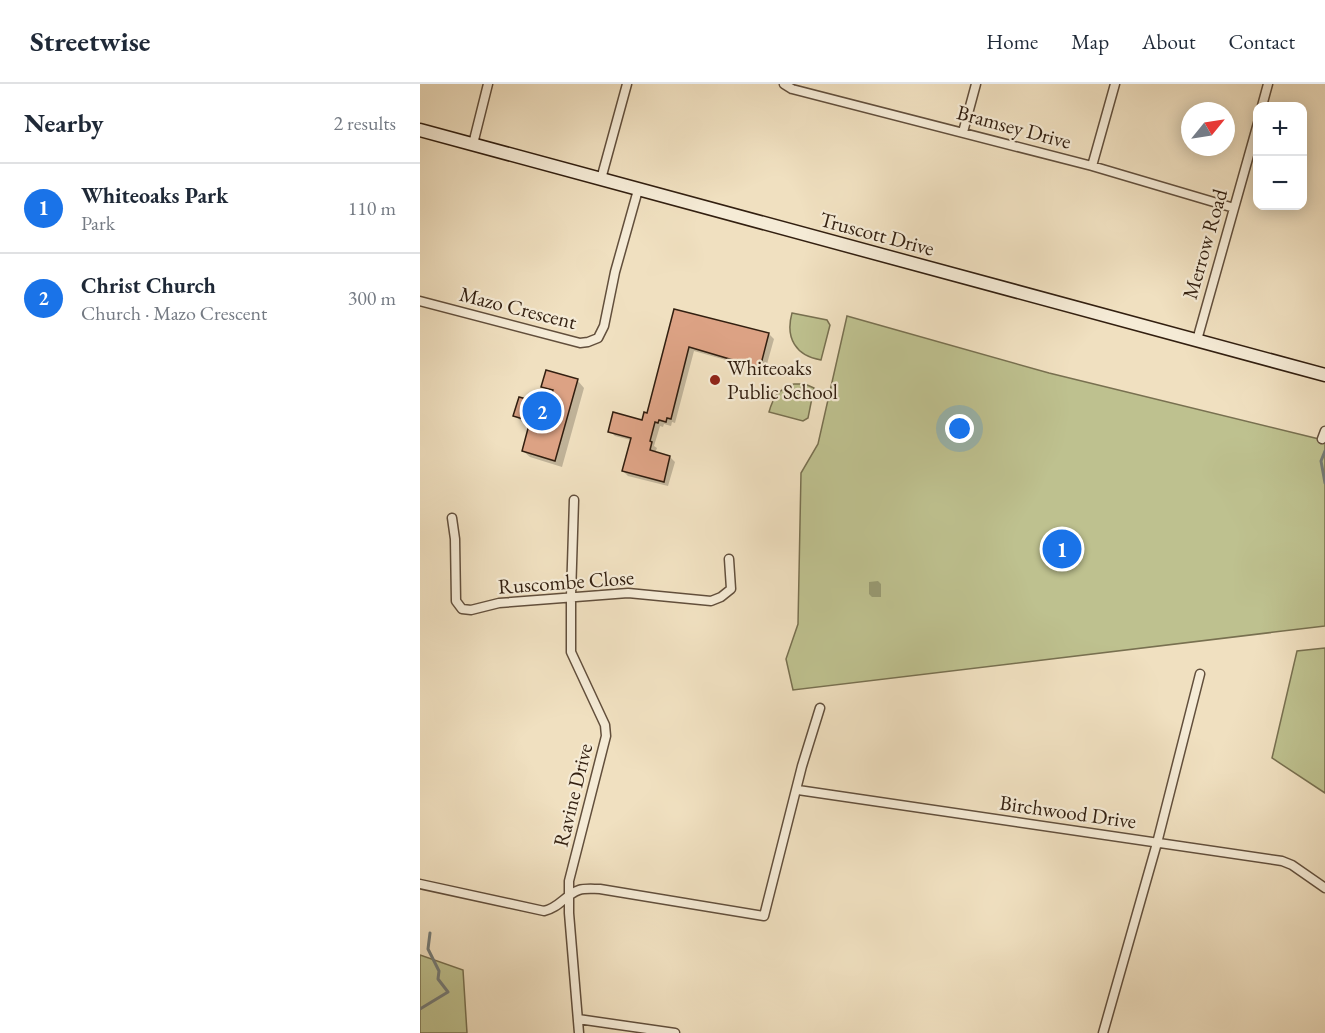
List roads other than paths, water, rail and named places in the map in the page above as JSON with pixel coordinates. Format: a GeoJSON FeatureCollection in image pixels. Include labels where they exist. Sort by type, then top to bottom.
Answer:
{"type":"FeatureCollection","features":[{"type":"Feature","properties":{"kind":"street"},"geometry":{"type":"LineString","coordinates":[[472,144],[488,84]]}},
{"type":"Feature","properties":{"kind":"street"},"geometry":{"type":"LineString","coordinates":[[601,178],[627,84]]}},
{"type":"Feature","properties":{"kind":"street","name":"Bramsey Drive"},"geometry":{"type":"LineString","coordinates":[[784,84],[792,89],[1092,166],[1234,208]]}},
{"type":"Feature","properties":{"kind":"street"},"geometry":{"type":"LineString","coordinates":[[963,132],[976,84]]}},
{"type":"Feature","properties":{"kind":"street"},"geometry":{"type":"LineString","coordinates":[[1092,166],[1115,84]]}},
{"type":"Feature","properties":{"kind":"street"},"geometry":{"type":"LineString","coordinates":[[1263,102],[1268,84]]}},
{"type":"Feature","properties":{"kind":"street","name":"Truscott Drive"},"geometry":{"type":"LineString","coordinates":[[420,130],[1325,375]]}},
{"type":"Feature","properties":{"kind":"street","name":"Merrow Road"},"geometry":{"type":"LineString","coordinates":[[1197,340],[1253,138]]}},
{"type":"Feature","properties":{"kind":"street","name":"Mazo Crescent"},"geometry":{"type":"LineString","coordinates":[[420,301],[580,343],[598,338],[604,326],[615,272],[638,190]]}},
{"type":"Feature","properties":{"kind":"street","name":"Ravine Drive"},"geometry":{"type":"LineString","coordinates":[[574,500],[570,596],[571,652],[605,725],[606,736],[569,881],[572,962],[579,1033]]}},
{"type":"Feature","properties":{"kind":"street","name":"Ruscombe Close"},"geometry":{"type":"LineString","coordinates":[[452,518],[455,539],[456,601],[462,609],[471,610],[499,603],[570,596],[628,593],[711,602],[731,589],[729,560]]}},
{"type":"Feature","properties":{"kind":"street"},"geometry":{"type":"LineString","coordinates":[[1103,1033],[1157,843],[1200,674]]}},
{"type":"Feature","properties":{"kind":"street"},"geometry":{"type":"LineString","coordinates":[[420,884],[544,911],[554,909],[569,895],[581,889],[600,889],[764,916],[798,790],[802,766],[820,708]]}},
{"type":"Feature","properties":{"kind":"street","name":"Birchwood Drive"},"geometry":{"type":"LineString","coordinates":[[798,790],[1282,861],[1292,865],[1325,888]]}},
{"type":"Feature","properties":{"kind":"street"},"geometry":{"type":"LineString","coordinates":[[578,1019],[675,1033]]}},
{"type":"Feature","properties":{"kind":"waterway"},"geometry":{"type":"LineString","coordinates":[[1325,451],[1321,461],[1325,483]]}},
{"type":"Feature","properties":{"kind":"waterway"},"geometry":{"type":"LineString","coordinates":[[420,1009],[448,992],[438,979],[439,971],[428,949],[430,933]]}},
{"type":"Feature","properties":{"kind":"place","name":"Whiteoaks Public School"},"geometry":{"type":"Point","coordinates":[715,380]}},
{"type":"Feature","properties":{"kind":"place","name":"Christ Church"},"geometry":{"type":"Point","coordinates":[542,411]}},
{"type":"Feature","properties":{"kind":"place","name":"Whiteoaks Park"},"geometry":{"type":"Point","coordinates":[1062,549]}}]}
